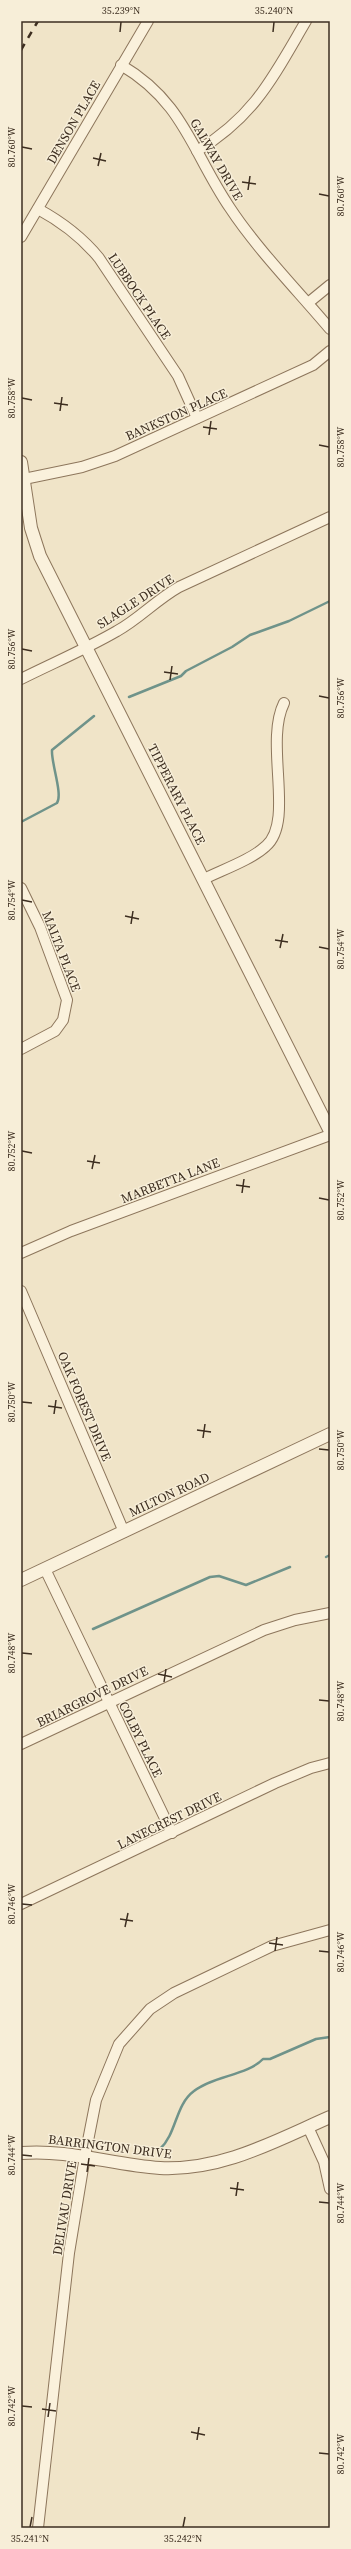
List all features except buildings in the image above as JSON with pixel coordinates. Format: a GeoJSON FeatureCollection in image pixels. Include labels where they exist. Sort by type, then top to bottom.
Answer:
{"type":"FeatureCollection","features":[{"type":"Feature","properties":{"kind":"street","name":"DENSON PLACE"},"geometry":{"type":"LineString","coordinates":[[21,237],[148,21]]}},
{"type":"Feature","properties":{"kind":"street"},"geometry":{"type":"LineString","coordinates":[[197,151],[235,125],[260,99],[306,21]]}},
{"type":"Feature","properties":{"kind":"street","name":"GALWAY DRIVE"},"geometry":{"type":"LineString","coordinates":[[121,66],[140,76],[167,101],[235,216],[330,330]]}},
{"type":"Feature","properties":{"kind":"street","name":"LUBBOCK PLACE"},"geometry":{"type":"LineString","coordinates":[[38,209],[67,226],[86,242],[99,258],[178,376],[197,418]]}},
{"type":"Feature","properties":{"kind":"street"},"geometry":{"type":"LineString","coordinates":[[308,303],[330,284]]}},
{"type":"Feature","properties":{"kind":"street","name":"BANKSTON PLACE"},"geometry":{"type":"LineString","coordinates":[[24,479],[102,461],[313,365],[330,352]]}},
{"type":"Feature","properties":{"kind":"street","name":"TIPPERARY PLACE"},"geometry":{"type":"LineString","coordinates":[[21,462],[35,544],[330,1131]]}},
{"type":"Feature","properties":{"kind":"street","name":"SLAGLE DRIVE"},"geometry":{"type":"LineString","coordinates":[[21,679],[131,622],[161,598],[179,587],[330,517]]}},
{"type":"Feature","properties":{"kind":"street"},"geometry":{"type":"LineString","coordinates":[[204,879],[261,850],[274,837],[279,817],[276,731],[279,714],[284,703]]}},
{"type":"Feature","properties":{"kind":"street","name":"MALTA PLACE"},"geometry":{"type":"LineString","coordinates":[[21,888],[55,962],[68,1000],[63,1020],[55,1031],[21,1049]]}},
{"type":"Feature","properties":{"kind":"street","name":"MARBETTA LANE"},"geometry":{"type":"LineString","coordinates":[[21,1253],[71,1231],[330,1135]]}},
{"type":"Feature","properties":{"kind":"street","name":"OAK FOREST DRIVE"},"geometry":{"type":"LineString","coordinates":[[21,1291],[124,1532]]}},
{"type":"Feature","properties":{"kind":"street","name":"MILTON ROAD"},"geometry":{"type":"LineString","coordinates":[[21,1580],[330,1434]]}},
{"type":"Feature","properties":{"kind":"street","name":"COLBY PLACE"},"geometry":{"type":"LineString","coordinates":[[45,1569],[172,1833]]}},
{"type":"Feature","properties":{"kind":"street","name":"BRIARGROVE DRIVE"},"geometry":{"type":"LineString","coordinates":[[21,1744],[264,1630],[295,1620],[330,1613]]}},
{"type":"Feature","properties":{"kind":"street","name":"LANECREST DRIVE"},"geometry":{"type":"LineString","coordinates":[[21,1904],[275,1783],[311,1768],[330,1763]]}},
{"type":"Feature","properties":{"kind":"street","name":"DELIVAU DRIVE"},"geometry":{"type":"LineString","coordinates":[[38,2528],[70,2253],[85,2156],[96,2100],[119,2044],[150,2009],[174,1993],[272,1946],[330,1930]]}},
{"type":"Feature","properties":{"kind":"street","name":"BARRINGTON DRIVE"},"geometry":{"type":"LineString","coordinates":[[21,2153],[44,2152],[85,2156],[159,2168],[196,2166],[236,2158],[330,2117]]}},
{"type":"Feature","properties":{"kind":"street"},"geometry":{"type":"LineString","coordinates":[[308,2127],[324,2162],[330,2189]]}},
{"type":"Feature","properties":{"kind":"waterway"},"geometry":{"type":"LineString","coordinates":[[129,697],[181,676],[186,671],[232,647],[250,635],[289,621],[330,601]]}},
{"type":"Feature","properties":{"kind":"waterway"},"geometry":{"type":"LineString","coordinates":[[21,822],[57,803],[59,793],[52,750],[94,716]]}},
{"type":"Feature","properties":{"kind":"waterway"},"geometry":{"type":"LineString","coordinates":[[326,1557],[330,1555]]}},
{"type":"Feature","properties":{"kind":"waterway"},"geometry":{"type":"LineString","coordinates":[[93,1629],[210,1577],[219,1576],[246,1585],[290,1567]]}},
{"type":"Feature","properties":{"kind":"waterway"},"geometry":{"type":"LineString","coordinates":[[160,2149],[170,2135],[183,2104],[194,2091],[211,2082],[249,2069],[263,2059],[270,2059],[316,2039],[330,2037]]}},
{"type":"Feature","properties":{"kind":"railway"},"geometry":{"type":"LineString","coordinates":[[21,50],[38,21]]}}]}
